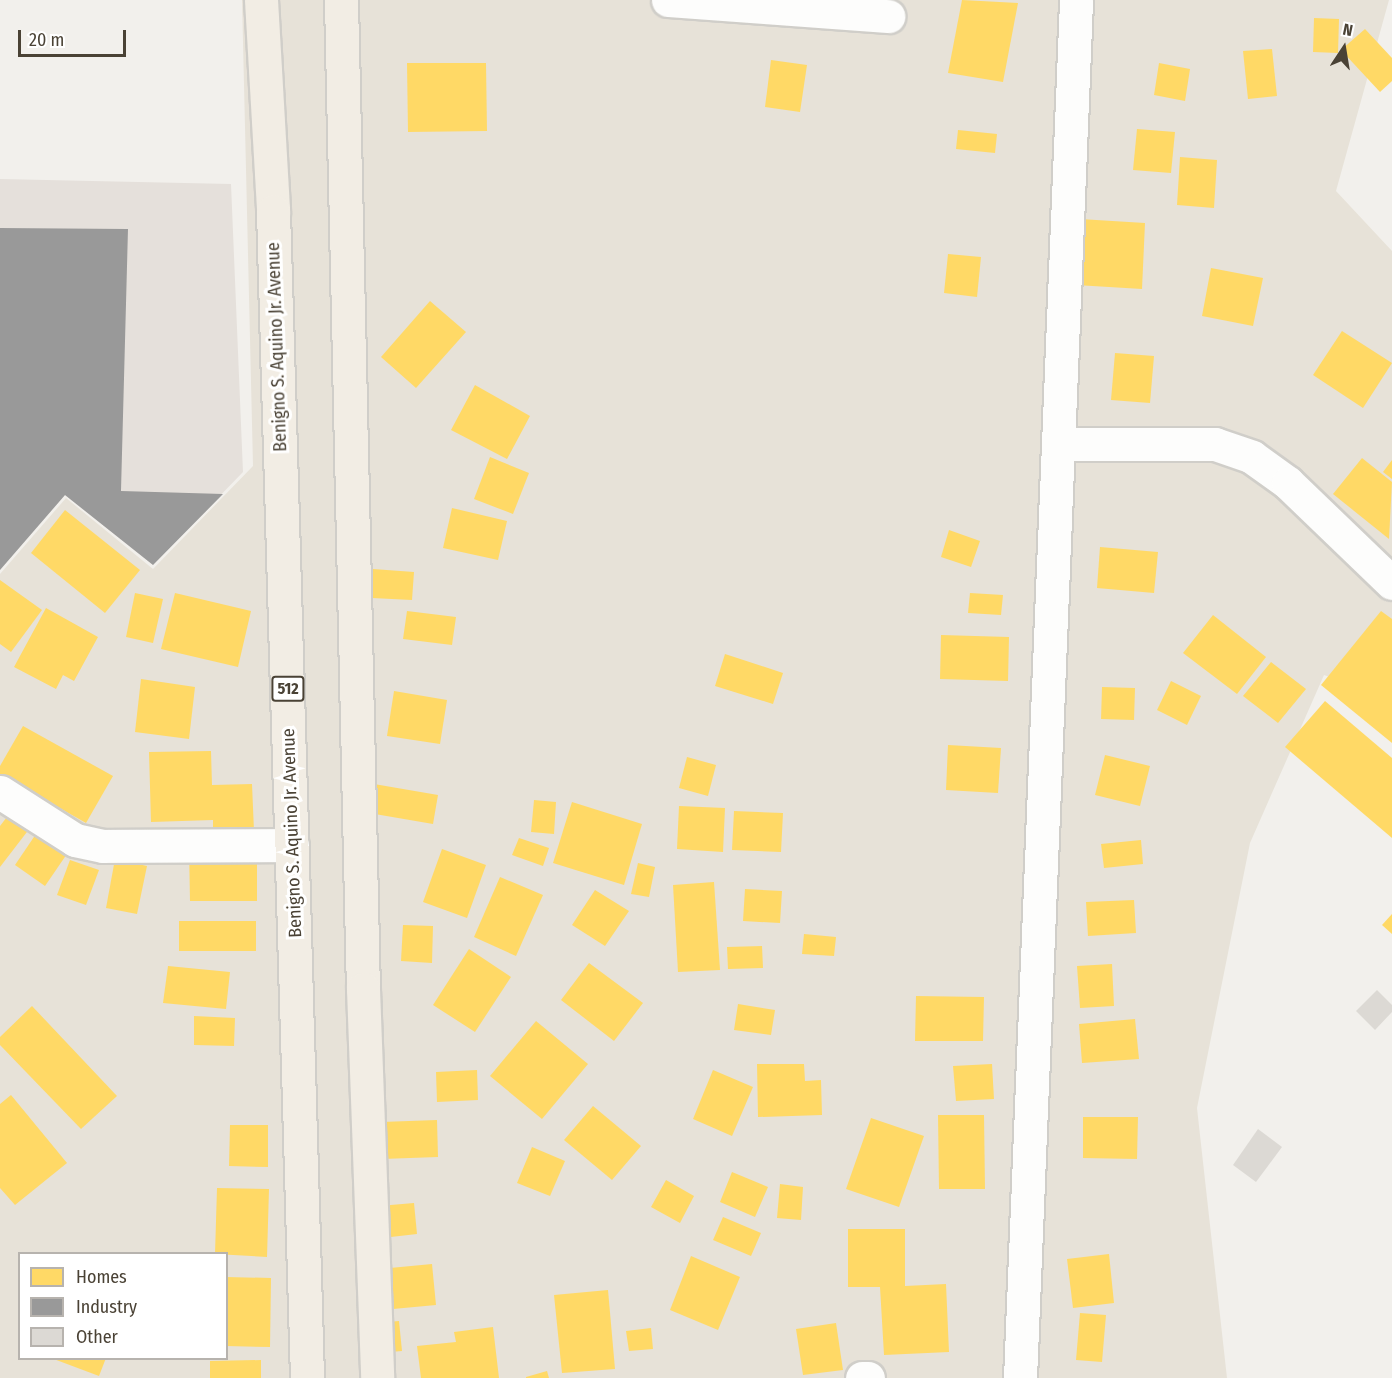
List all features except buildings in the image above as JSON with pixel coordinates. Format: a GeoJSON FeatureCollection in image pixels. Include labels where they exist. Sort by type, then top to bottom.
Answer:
{"type":"FeatureCollection","features":[{"type":"Feature","properties":{"kind":"main road","name":"Benigno S. Aquino Jr. Avenue"},"geometry":{"type":"LineString","coordinates":[[261,0],[273,211],[307,1378]]}},
{"type":"Feature","properties":{"kind":"main road"},"geometry":{"type":"LineString","coordinates":[[341,0],[363,989],[377,1378]]}},
{"type":"Feature","properties":{"kind":"street"},"geometry":{"type":"LineString","coordinates":[[668,0],[888,16]]}},
{"type":"Feature","properties":{"kind":"street"},"geometry":{"type":"LineString","coordinates":[[1020,1378],[1076,0]]}},
{"type":"Feature","properties":{"kind":"street"},"geometry":{"type":"LineString","coordinates":[[1059,444],[1215,444],[1252,457],[1287,483],[1392,583]]}},
{"type":"Feature","properties":{"kind":"street"},"geometry":{"type":"LineString","coordinates":[[0,792],[75,840],[103,846],[292,845]]}},
{"type":"Feature","properties":{"kind":"street"},"geometry":{"type":"LineString","coordinates":[[862,1378],[868,1378]]}},
{"type":"Feature","properties":{"kind":"shaded area"},"geometry":{"type":"Polygon","coordinates":[[[242,0],[1389,0],[1336,191],[1392,251],[1392,699],[1324,675],[1250,843],[1197,1108],[1227,1378],[0,1378],[0,574],[66,498],[153,569],[253,466],[242,0]]]}},
{"type":"Feature","properties":{"kind":"shaded area"},"geometry":{"type":"Polygon","coordinates":[[[0,179],[231,184],[243,472],[153,565],[65,495],[0,570],[0,179]]]}}]}
